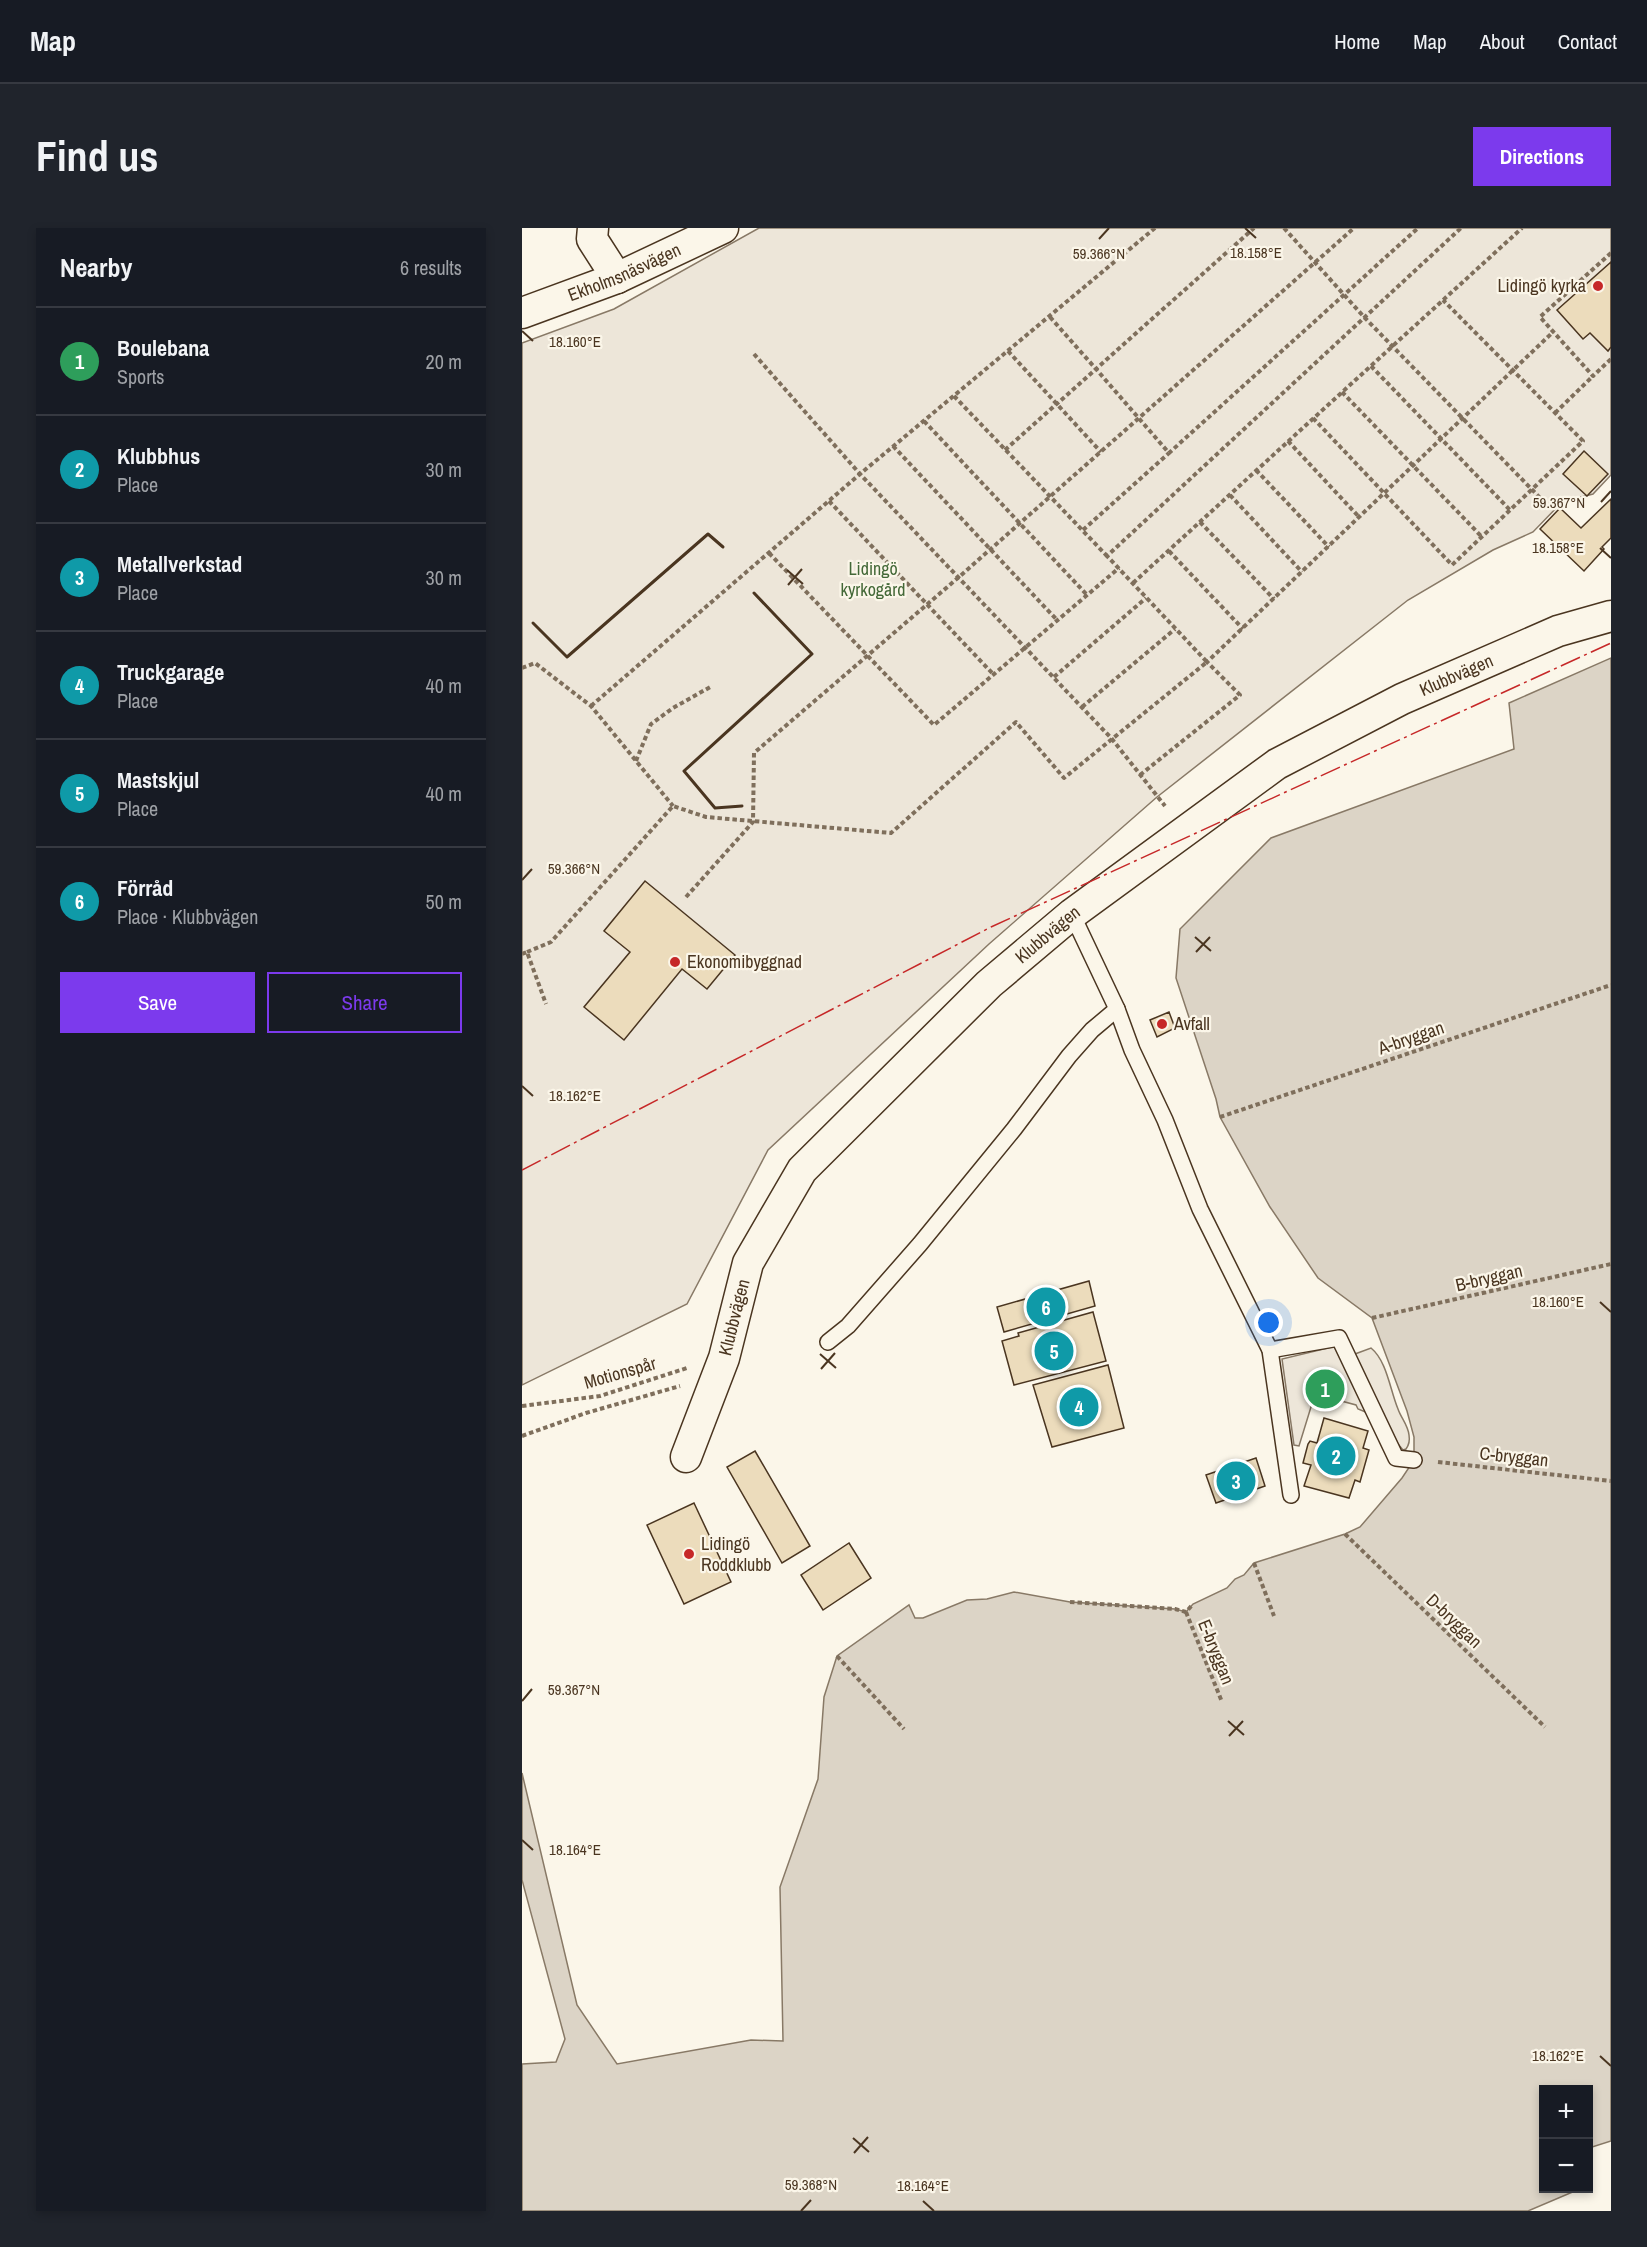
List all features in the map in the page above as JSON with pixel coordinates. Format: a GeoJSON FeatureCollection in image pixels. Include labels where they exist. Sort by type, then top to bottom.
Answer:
{"type":"FeatureCollection","features":[{"type":"Feature","properties":{"kind":"street"},"geometry":{"type":"LineString","coordinates":[[592,228],[592,239],[617,278]]}},
{"type":"Feature","properties":{"kind":"street","name":"Ekholmsnäsvägen"},"geometry":{"type":"LineString","coordinates":[[522,313],[617,278],[723,228]]}},
{"type":"Feature","properties":{"kind":"street","name":"Klubbvägen"},"geometry":{"type":"LineString","coordinates":[[686,1457],[721,1366],[748,1263],[802,1170],[989,984],[1072,915],[1277,764],[1402,699],[1558,631],[1611,616]]}},
{"type":"Feature","properties":{"kind":"lane"},"geometry":{"type":"LineString","coordinates":[[1072,915],[1117,1009],[1132,1050],[1165,1120],[1200,1209],[1270,1350],[1291,1495]]}},
{"type":"Feature","properties":{"kind":"lane"},"geometry":{"type":"LineString","coordinates":[[828,1342],[848,1326],[920,1244],[1014,1129],[1069,1056],[1092,1030],[1117,1009]]}},
{"type":"Feature","properties":{"kind":"lane"},"geometry":{"type":"LineString","coordinates":[[1270,1350],[1339,1338],[1396,1458],[1414,1460]]}},
{"type":"Feature","properties":{"kind":"path"},"geometry":{"type":"LineString","coordinates":[[591,706],[860,474],[1155,228]]}},
{"type":"Feature","properties":{"kind":"path"},"geometry":{"type":"LineString","coordinates":[[1005,450],[1254,228]]}},
{"type":"Feature","properties":{"kind":"path"},"geometry":{"type":"LineString","coordinates":[[1284,228],[1364,317],[1546,504]]}},
{"type":"Feature","properties":{"kind":"path"},"geometry":{"type":"LineString","coordinates":[[686,897],[753,822],[754,753],[927,605],[1354,228]]}},
{"type":"Feature","properties":{"kind":"path"},"geometry":{"type":"LineString","coordinates":[[1082,530],[1418,228]]}},
{"type":"Feature","properties":{"kind":"path"},"geometry":{"type":"LineString","coordinates":[[1107,556],[1461,228]]}},
{"type":"Feature","properties":{"kind":"path"},"geometry":{"type":"LineString","coordinates":[[1133,583],[1522,228]]}},
{"type":"Feature","properties":{"kind":"path"},"geometry":{"type":"LineString","coordinates":[[1593,376],[1540,317],[1611,253]]}},
{"type":"Feature","properties":{"kind":"path"},"geometry":{"type":"LineString","coordinates":[[1313,418],[1452,565],[1583,441],[1443,300]]}},
{"type":"Feature","properties":{"kind":"path"},"geometry":{"type":"LineString","coordinates":[[1050,317],[1169,453]]}},
{"type":"Feature","properties":{"kind":"path"},"geometry":{"type":"LineString","coordinates":[[522,668],[535,663],[591,706],[673,806],[706,817],[891,833],[1016,722],[1064,778],[1207,662],[1553,332]]}},
{"type":"Feature","properties":{"kind":"path"},"geometry":{"type":"LineString","coordinates":[[1008,351],[1101,452]]}},
{"type":"Feature","properties":{"kind":"path"},"geometry":{"type":"LineString","coordinates":[[754,354],[860,474],[1112,739],[1186,832]]}},
{"type":"Feature","properties":{"kind":"path"},"geometry":{"type":"LineString","coordinates":[[1555,413],[1611,359]]}},
{"type":"Feature","properties":{"kind":"path"},"geometry":{"type":"LineString","coordinates":[[1371,366],[1510,510]]}},
{"type":"Feature","properties":{"kind":"path"},"geometry":{"type":"LineString","coordinates":[[1342,392],[1482,537]]}},
{"type":"Feature","properties":{"kind":"path"},"geometry":{"type":"LineString","coordinates":[[954,396],[1240,695],[1140,775]]}},
{"type":"Feature","properties":{"kind":"path"},"geometry":{"type":"LineString","coordinates":[[924,421],[1087,595]]}},
{"type":"Feature","properties":{"kind":"path"},"geometry":{"type":"LineString","coordinates":[[1288,441],[1360,518]]}},
{"type":"Feature","properties":{"kind":"path"},"geometry":{"type":"LineString","coordinates":[[893,447],[1057,620]]}},
{"type":"Feature","properties":{"kind":"path"},"geometry":{"type":"LineString","coordinates":[[1256,470],[1329,547]]}},
{"type":"Feature","properties":{"kind":"path"},"geometry":{"type":"LineString","coordinates":[[1230,495],[1302,572]]}},
{"type":"Feature","properties":{"kind":"path"},"geometry":{"type":"LineString","coordinates":[[829,501],[993,674]]}},
{"type":"Feature","properties":{"kind":"path"},"geometry":{"type":"LineString","coordinates":[[1200,522],[1274,599]]}},
{"type":"Feature","properties":{"kind":"path"},"geometry":{"type":"LineString","coordinates":[[1169,551],[1243,629]]}},
{"type":"Feature","properties":{"kind":"path"},"geometry":{"type":"LineString","coordinates":[[769,553],[934,725],[1119,568]]}},
{"type":"Feature","properties":{"kind":"path"},"geometry":{"type":"LineString","coordinates":[[1053,677],[1146,598]]}},
{"type":"Feature","properties":{"kind":"path"},"geometry":{"type":"LineString","coordinates":[[1082,707],[1175,629]]}},
{"type":"Feature","properties":{"kind":"path"},"geometry":{"type":"LineString","coordinates":[[636,760],[651,724],[673,708],[712,686]]}},
{"type":"Feature","properties":{"kind":"path"},"geometry":{"type":"LineString","coordinates":[[522,954],[551,942],[673,806]]}},
{"type":"Feature","properties":{"kind":"path"},"geometry":{"type":"LineString","coordinates":[[527,952],[546,1004]]}},
{"type":"Feature","properties":{"kind":"path","name":"A-bryggan"},"geometry":{"type":"LineString","coordinates":[[1220,1117],[1611,985]]}},
{"type":"Feature","properties":{"kind":"path","name":"B-bryggan"},"geometry":{"type":"LineString","coordinates":[[1372,1318],[1611,1264]]}},
{"type":"Feature","properties":{"kind":"path"},"geometry":{"type":"LineString","coordinates":[[522,1436],[586,1413],[646,1397],[721,1366]]}},
{"type":"Feature","properties":{"kind":"path","name":"Motionspår"},"geometry":{"type":"LineString","coordinates":[[522,1406],[600,1396],[721,1366]]}},
{"type":"Feature","properties":{"kind":"path","name":"C-bryggan"},"geometry":{"type":"LineString","coordinates":[[1414,1460],[1611,1481]]}},
{"type":"Feature","properties":{"kind":"path","name":"D-bryggan"},"geometry":{"type":"LineString","coordinates":[[1345,1534],[1545,1727]]}},
{"type":"Feature","properties":{"kind":"path"},"geometry":{"type":"LineString","coordinates":[[1254,1563],[1274,1616]]}},
{"type":"Feature","properties":{"kind":"path"},"geometry":{"type":"LineString","coordinates":[[1070,1602],[1144,1606],[1186,1612],[1193,1604]]}},
{"type":"Feature","properties":{"kind":"path","name":"E-bryggan"},"geometry":{"type":"LineString","coordinates":[[1186,1612],[1222,1702]]}},
{"type":"Feature","properties":{"kind":"path"},"geometry":{"type":"LineString","coordinates":[[837,1656],[904,1729]]}},
{"type":"Feature","properties":{"kind":"green space","name":"Lidingö kyrkogård"},"geometry":{"type":"Polygon","coordinates":[[[759,228],[1611,228],[1611,475],[1593,494],[1562,502],[1533,532],[1493,550],[1408,600],[1157,797],[989,944],[768,1150],[687,1304],[522,1385],[522,343],[614,309],[759,228]]]}},
{"type":"Feature","properties":{"kind":"green space"},"geometry":{"type":"Polygon","coordinates":[[[1336,1346],[1368,1413],[1358,1409],[1356,1405],[1315,1394],[1299,1446],[1294,1445],[1282,1359],[1336,1346]]]}},
{"type":"Feature","properties":{"kind":"green space"},"geometry":{"type":"Polygon","coordinates":[[[1371,1348],[1381,1360],[1408,1431],[1409,1444],[1403,1450],[1353,1356],[1371,1348]]]}},
{"type":"Feature","properties":{"kind":"shaded area"},"geometry":{"type":"Polygon","coordinates":[[[1611,658],[1611,2141],[1593,2147],[1593,2085],[1539,2085],[1539,2193],[1570,2193],[1528,2211],[522,2211],[522,2064],[556,2062],[565,2039],[522,1880],[522,1773],[577,2005],[617,2064],[751,2040],[783,2041],[780,1887],[818,1779],[824,1697],[837,1656],[909,1605],[915,1618],[923,1618],[967,1600],[987,1599],[1014,1592],[1070,1602],[1175,1609],[1186,1612],[1193,1604],[1227,1588],[1235,1579],[1244,1575],[1254,1563],[1345,1534],[1360,1527],[1402,1478],[1414,1460],[1414,1437],[1407,1411],[1372,1318],[1318,1278],[1270,1207],[1220,1117],[1176,978],[1180,929],[1271,838],[1514,749],[1509,703],[1611,658]]]}},
{"type":"Feature","properties":{"kind":"building","name":"Lidingö kyrka"},"geometry":{"type":"Polygon","coordinates":[[[1611,262],[1611,347],[1608,351],[1590,333],[1583,339],[1557,310],[1611,262]]]}},
{"type":"Feature","properties":{"kind":"building"},"geometry":{"type":"Polygon","coordinates":[[[1584,451],[1608,474],[1587,496],[1563,474],[1584,451]]]}},
{"type":"Feature","properties":{"kind":"building"},"geometry":{"type":"Polygon","coordinates":[[[1611,499],[1611,538],[1584,571],[1540,529],[1560,508],[1581,528],[1611,499]]]}},
{"type":"Feature","properties":{"kind":"building","name":"Ekonomibyggnad"},"geometry":{"type":"Polygon","coordinates":[[[645,881],[735,955],[707,989],[682,969],[624,1040],[584,1007],[630,952],[604,931],[645,881]]]}},
{"type":"Feature","properties":{"kind":"building","name":"Avfall"},"geometry":{"type":"Polygon","coordinates":[[[1169,1012],[1175,1028],[1157,1037],[1150,1020],[1169,1012]]]}},
{"type":"Feature","properties":{"kind":"building"},"geometry":{"type":"Polygon","coordinates":[[[1089,1281],[1095,1306],[1004,1332],[997,1307],[1089,1281]]]}},
{"type":"Feature","properties":{"kind":"building"},"geometry":{"type":"Polygon","coordinates":[[[1093,1312],[1106,1361],[1014,1385],[1002,1341],[1019,1336],[1018,1333],[1093,1312]]]}},
{"type":"Feature","properties":{"kind":"building"},"geometry":{"type":"Polygon","coordinates":[[[1108,1365],[1124,1428],[1052,1447],[1033,1385],[1108,1365]]]}},
{"type":"Feature","properties":{"kind":"building"},"geometry":{"type":"Polygon","coordinates":[[[1324,1418],[1368,1431],[1363,1448],[1369,1450],[1360,1482],[1355,1480],[1349,1498],[1304,1486],[1311,1465],[1303,1463],[1308,1444],[1310,1441],[1317,1443],[1324,1418]]]}},
{"type":"Feature","properties":{"kind":"building"},"geometry":{"type":"Polygon","coordinates":[[[755,1451],[810,1546],[782,1563],[727,1467],[755,1451]]]}},
{"type":"Feature","properties":{"kind":"building"},"geometry":{"type":"Polygon","coordinates":[[[1256,1458],[1265,1486],[1216,1503],[1206,1475],[1256,1458]]]}},
{"type":"Feature","properties":{"kind":"building","name":"Lidingö Roddklubb"},"geometry":{"type":"Polygon","coordinates":[[[694,1503],[731,1582],[684,1604],[647,1525],[694,1503]]]}},
{"type":"Feature","properties":{"kind":"building"},"geometry":{"type":"Polygon","coordinates":[[[849,1543],[871,1578],[823,1610],[801,1575],[849,1543]]]}},
{"type":"Feature","properties":{"kind":"wall"},"geometry":{"type":"LineString","coordinates":[[533,623],[567,657],[708,534],[723,547]]}},
{"type":"Feature","properties":{"kind":"wall"},"geometry":{"type":"LineString","coordinates":[[742,806],[715,808],[684,771],[812,654],[754,593]]}},
{"type":"Feature","properties":{"kind":"power"},"geometry":{"type":"LineString","coordinates":[[522,1170],[991,927],[1611,643]]}},
{"type":"Feature","properties":{"kind":"place","name":"Lidingö kyrka"},"geometry":{"type":"Point","coordinates":[1598,286]}},
{"type":"Feature","properties":{"kind":"place","name":"Ekonomibyggnad"},"geometry":{"type":"Point","coordinates":[675,962]}},
{"type":"Feature","properties":{"kind":"place","name":"Avfall"},"geometry":{"type":"Point","coordinates":[1162,1024]}},
{"type":"Feature","properties":{"kind":"place","name":"Förråd"},"geometry":{"type":"Point","coordinates":[1046,1307]}},
{"type":"Feature","properties":{"kind":"place","name":"Mastskjul"},"geometry":{"type":"Point","coordinates":[1054,1351]}},
{"type":"Feature","properties":{"kind":"place","name":"Boulebana"},"geometry":{"type":"Point","coordinates":[1325,1389]}},
{"type":"Feature","properties":{"kind":"place","name":"Truckgarage"},"geometry":{"type":"Point","coordinates":[1079,1407]}},
{"type":"Feature","properties":{"kind":"place","name":"Klubbhus"},"geometry":{"type":"Point","coordinates":[1336,1456]}},
{"type":"Feature","properties":{"kind":"place","name":"Metallverkstad"},"geometry":{"type":"Point","coordinates":[1236,1481]}},
{"type":"Feature","properties":{"kind":"place","name":"Lidingö Roddklubb"},"geometry":{"type":"Point","coordinates":[689,1554]}}]}
